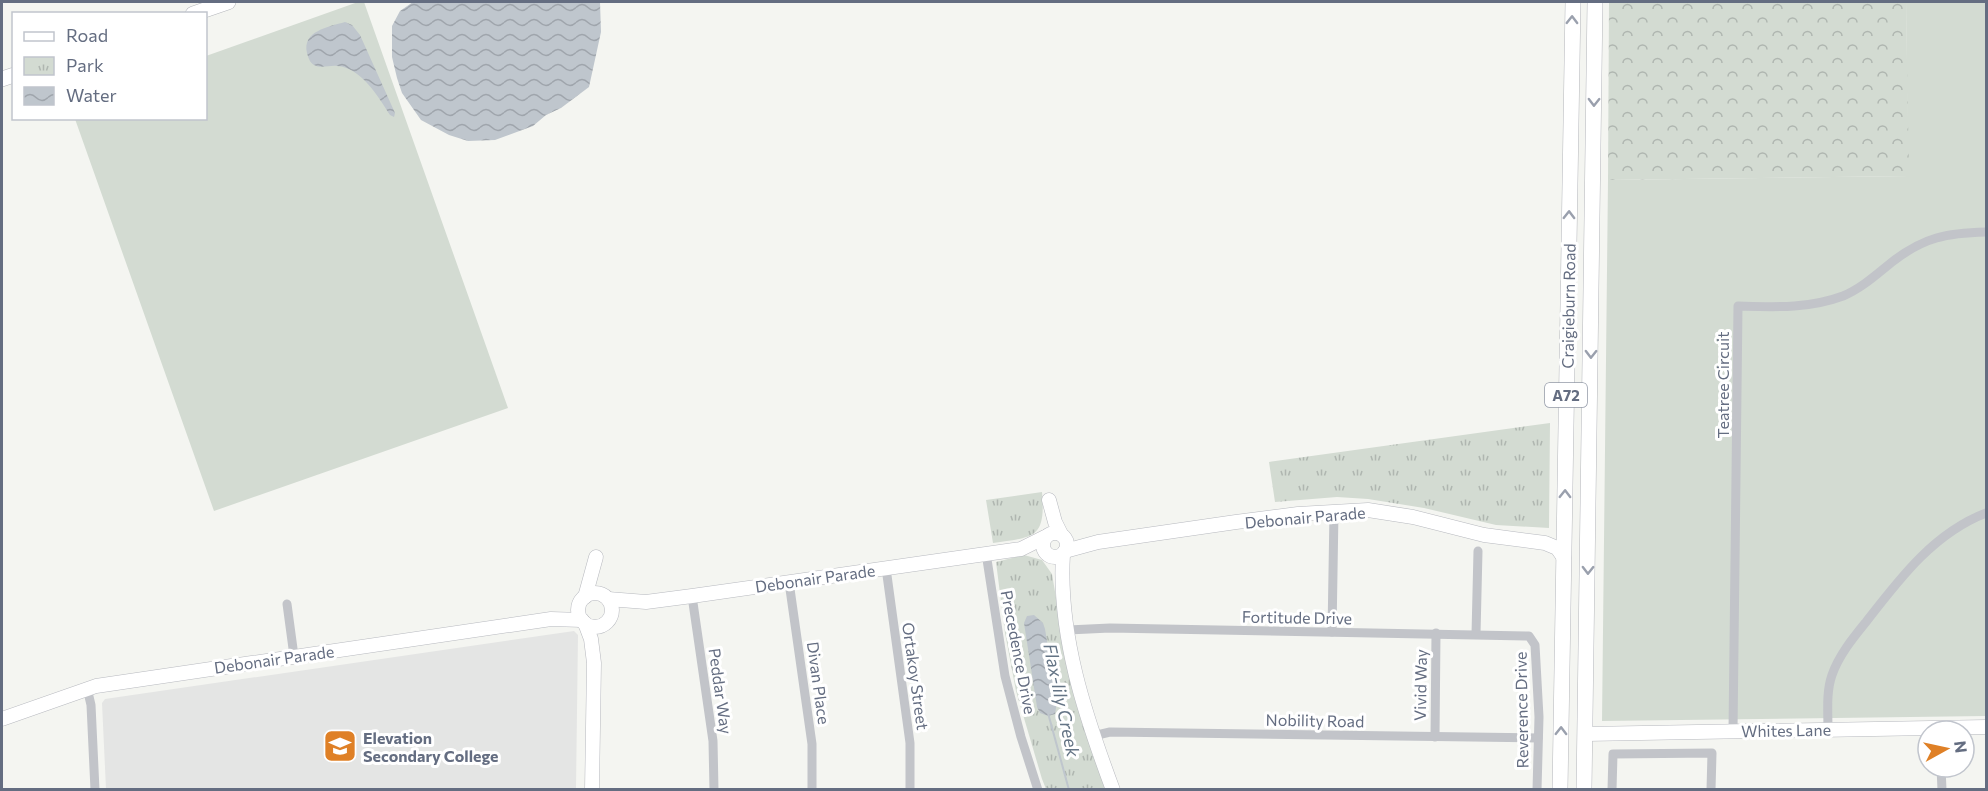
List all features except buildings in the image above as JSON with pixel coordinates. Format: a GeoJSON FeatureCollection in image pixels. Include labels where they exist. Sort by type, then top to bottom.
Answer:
{"type":"FeatureCollection","features":[{"type":"Feature","properties":{"kind":"main road"},"geometry":{"type":"LineString","coordinates":[[199,12],[228,2]]}},
{"type":"Feature","properties":{"kind":"main road","name":"Craigieburn Road"},"geometry":{"type":"LineString","coordinates":[[1560,789],[1573,2]]}},
{"type":"Feature","properties":{"kind":"main road","name":"Craigieburn Road"},"geometry":{"type":"LineString","coordinates":[[1584,789],[1595,2]]}},
{"type":"Feature","properties":{"kind":"street","name":"Teatree Circuit"},"geometry":{"type":"LineString","coordinates":[[1733,731],[1738,306],[1798,307],[1844,295],[1863,285],[1906,251],[1923,241],[1944,234],[1986,232]]}},
{"type":"Feature","properties":{"kind":"street"},"geometry":{"type":"LineString","coordinates":[[1049,496],[1078,683],[1093,736],[1113,789]]}},
{"type":"Feature","properties":{"kind":"street","name":"Debonair Parade"},"geometry":{"type":"LineString","coordinates":[[608,621],[627,609],[646,602],[986,553],[1098,542],[1298,514],[1368,510],[1395,513],[1484,535],[1545,543]]}},
{"type":"Feature","properties":{"kind":"street"},"geometry":{"type":"LineString","coordinates":[[1332,632],[1334,512]]}},
{"type":"Feature","properties":{"kind":"street"},"geometry":{"type":"LineString","coordinates":[[1828,730],[1831,677],[1845,649],[1917,560],[1945,535],[1969,519],[1986,513]]}},
{"type":"Feature","properties":{"kind":"street"},"geometry":{"type":"LineString","coordinates":[[1545,543],[1558,536],[1564,528]]}},
{"type":"Feature","properties":{"kind":"street"},"geometry":{"type":"LineString","coordinates":[[1545,543],[1557,548],[1564,558]]}},
{"type":"Feature","properties":{"kind":"street"},"geometry":{"type":"LineString","coordinates":[[1476,634],[1478,551]]}},
{"type":"Feature","properties":{"kind":"street","name":"Precedence Drive"},"geometry":{"type":"LineString","coordinates":[[986,553],[1005,676],[1038,789]]}},
{"type":"Feature","properties":{"kind":"street"},"geometry":{"type":"LineString","coordinates":[[592,789],[594,663],[591,639],[583,611],[596,557],[596,572],[612,608],[598,639],[594,663]]}},
{"type":"Feature","properties":{"kind":"street","name":"Ortakoy Street"},"geometry":{"type":"LineString","coordinates":[[886,568],[910,743],[910,789]]}},
{"type":"Feature","properties":{"kind":"street","name":"Divan Place"},"geometry":{"type":"LineString","coordinates":[[789,582],[812,744],[812,789]]}},
{"type":"Feature","properties":{"kind":"street"},"geometry":{"type":"LineString","coordinates":[[583,611],[594,593],[606,597]]}},
{"type":"Feature","properties":{"kind":"street","name":"Peddar Way"},"geometry":{"type":"LineString","coordinates":[[692,596],[713,741],[714,789]]}},
{"type":"Feature","properties":{"kind":"street","name":"Debonair Parade"},"geometry":{"type":"LineString","coordinates":[[606,597],[646,602]]}},
{"type":"Feature","properties":{"kind":"street"},"geometry":{"type":"LineString","coordinates":[[287,604],[294,656]]}},
{"type":"Feature","properties":{"kind":"street"},"geometry":{"type":"LineString","coordinates":[[583,611],[594,627],[608,621]]}},
{"type":"Feature","properties":{"kind":"street","name":"Debonair Parade"},"geometry":{"type":"LineString","coordinates":[[2,719],[87,688],[551,619],[583,611]]}},
{"type":"Feature","properties":{"kind":"street","name":"Fortitude Drive"},"geometry":{"type":"LineString","coordinates":[[1068,630],[1086,628],[1526,635]]}},
{"type":"Feature","properties":{"kind":"street","name":"Vivid Way"},"geometry":{"type":"LineString","coordinates":[[1435,737],[1436,633]]}},
{"type":"Feature","properties":{"kind":"street","name":"Reverence Drive"},"geometry":{"type":"LineString","coordinates":[[1526,635],[1533,638],[1535,645],[1538,789]]}},
{"type":"Feature","properties":{"kind":"street"},"geometry":{"type":"LineString","coordinates":[[87,688],[91,705],[94,789]]}},
{"type":"Feature","properties":{"kind":"street","name":"Whites Lane"},"geometry":{"type":"LineString","coordinates":[[1586,734],[1916,729]]}},
{"type":"Feature","properties":{"kind":"street","name":"Nobility Road"},"geometry":{"type":"LineString","coordinates":[[1093,736],[1110,732],[1538,738]]}},
{"type":"Feature","properties":{"kind":"street"},"geometry":{"type":"LineString","coordinates":[[1612,789],[1612,754],[1712,753],[1711,789]]}},
{"type":"Feature","properties":{"kind":"shaded area","name":"Elevation Secondary College"},"geometry":{"type":"Polygon","coordinates":[[[574,631],[578,635],[576,789],[106,789],[102,703],[105,699],[574,631]]]}},
{"type":"Feature","properties":{"kind":"green space"},"geometry":{"type":"Polygon","coordinates":[[[358,2],[364,2],[508,408],[214,511],[75,120],[207,120],[207,56],[358,2]]]}},
{"type":"Feature","properties":{"kind":"green space"},"geometry":{"type":"Polygon","coordinates":[[[1609,2],[1906,2],[1909,176],[1608,180],[1609,2]]]}},
{"type":"Feature","properties":{"kind":"green space"},"geometry":{"type":"Polygon","coordinates":[[[1906,2],[1986,2],[1986,716],[1602,721],[1608,180],[1908,176],[1906,2]]]}},
{"type":"Feature","properties":{"kind":"green space"},"geometry":{"type":"Polygon","coordinates":[[[1550,423],[1549,528],[1496,525],[1424,508],[1368,499],[1337,497],[1275,502],[1269,462],[1550,423]]]}},
{"type":"Feature","properties":{"kind":"green space"},"geometry":{"type":"Polygon","coordinates":[[[1042,492],[1042,519],[1034,533],[1028,537],[993,543],[986,500],[1042,492]]]}},
{"type":"Feature","properties":{"kind":"green space"},"geometry":{"type":"Polygon","coordinates":[[[1024,555],[1042,560],[1052,574],[1065,651],[1107,789],[1046,789],[1042,779],[1016,691],[1005,633],[996,562],[1024,555]]]}},
{"type":"Feature","properties":{"kind":"water"},"geometry":{"type":"Polygon","coordinates":[[[413,2],[600,2],[601,32],[589,87],[533,126],[495,140],[468,141],[449,135],[421,120],[402,93],[397,78],[392,57],[392,26],[400,11],[413,2]]]}},
{"type":"Feature","properties":{"kind":"water"},"geometry":{"type":"Polygon","coordinates":[[[345,22],[352,25],[360,35],[395,113],[394,117],[390,115],[368,84],[354,72],[337,66],[317,66],[309,60],[306,46],[312,35],[324,28],[345,22]]]}},
{"type":"Feature","properties":{"kind":"water"},"geometry":{"type":"Polygon","coordinates":[[[1034,615],[1043,623],[1045,629],[1057,702],[1055,714],[1048,716],[1040,713],[1037,707],[1024,623],[1027,616],[1034,615]]]}},
{"type":"Feature","properties":{"kind":"waterway","name":"Flax-lily Creek"},"geometry":{"type":"LineString","coordinates":[[1048,713],[1069,790]]}},
{"type":"Feature","properties":{"kind":"place","name":"Elevation Secondary College"},"geometry":{"type":"Point","coordinates":[340,746]}}]}
